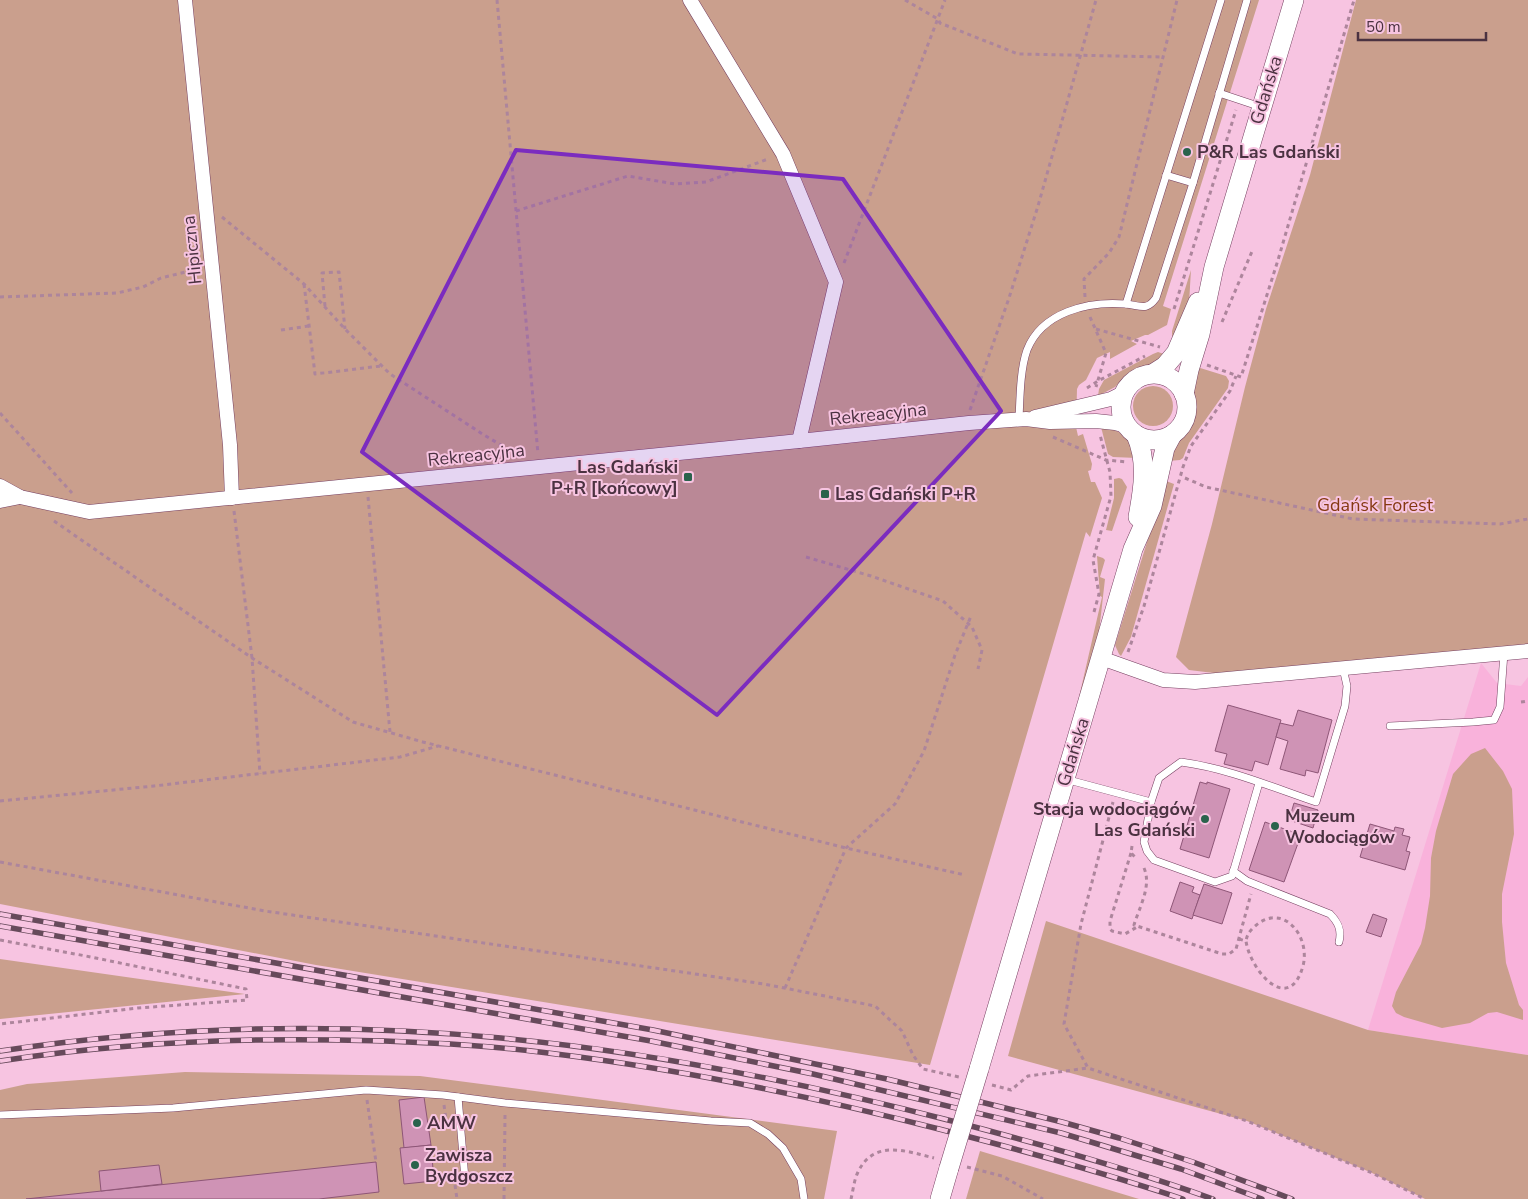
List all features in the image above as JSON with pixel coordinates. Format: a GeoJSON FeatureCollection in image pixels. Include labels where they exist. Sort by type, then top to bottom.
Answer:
{"type":"FeatureCollection","features":[{"type":"Feature","properties":{"kind":"main road","name":"Gdańska"},"geometry":{"type":"LineString","coordinates":[[1184,394],[1200,334],[1214,267],[1294,0]]}},
{"type":"Feature","properties":{"kind":"main road","name":"Gdańska"},"geometry":{"type":"LineString","coordinates":[[1154,373],[1164,366],[1176,353],[1214,267]]}},
{"type":"Feature","properties":{"kind":"main road"},"geometry":{"type":"LineString","coordinates":[[1154,373],[1172,379],[1180,386],[1187,401],[1186,416],[1183,423],[1164,439],[1154,440],[1145,439],[1131,431],[1122,418],[1120,401],[1128,385],[1136,378],[1154,373]]}},
{"type":"Feature","properties":{"kind":"main road","name":"Gdańska"},"geometry":{"type":"LineString","coordinates":[[1131,431],[1142,447],[1144,464],[1133,549]]}},
{"type":"Feature","properties":{"kind":"main road","name":"Gdańska"},"geometry":{"type":"LineString","coordinates":[[940,1199],[1133,549],[1152,506],[1165,448],[1172,434]]}},
{"type":"Feature","properties":{"kind":"street","name":"Hipiczna"},"geometry":{"type":"LineString","coordinates":[[185,0],[230,445],[232,498]]}},
{"type":"Feature","properties":{"kind":"street"},"geometry":{"type":"LineString","coordinates":[[690,0],[783,154],[836,282],[799,441]]}},
{"type":"Feature","properties":{"kind":"street","name":"Rekreacyjna"},"geometry":{"type":"LineString","coordinates":[[1023,420],[1111,399],[1123,393]]}},
{"type":"Feature","properties":{"kind":"street","name":"Rekreacyjna"},"geometry":{"type":"LineString","coordinates":[[0,486],[20,497],[89,512],[969,423],[1023,420],[1050,422],[1096,421],[1115,423],[1131,431]]}},
{"type":"Feature","properties":{"kind":"street","name":"Rekreacyjna"},"geometry":{"type":"LineString","coordinates":[[0,501],[20,497]]}},
{"type":"Feature","properties":{"kind":"street"},"geometry":{"type":"LineString","coordinates":[[1101,658],[1163,680],[1195,682],[1528,651]]}},
{"type":"Feature","properties":{"kind":"lane"},"geometry":{"type":"LineString","coordinates":[[1126,304],[1221,0]]}},
{"type":"Feature","properties":{"kind":"lane"},"geometry":{"type":"LineString","coordinates":[[1023,420],[1024,364],[1028,349],[1035,336],[1044,326],[1055,317],[1074,309],[1103,304],[1126,304],[1144,307],[1151,304],[1156,298],[1247,0]]}},
{"type":"Feature","properties":{"kind":"lane"},"geometry":{"type":"LineString","coordinates":[[1219,93],[1261,107]]}},
{"type":"Feature","properties":{"kind":"lane"},"geometry":{"type":"LineString","coordinates":[[1166,175],[1192,183]]}},
{"type":"Feature","properties":{"kind":"lane"},"geometry":{"type":"LineString","coordinates":[[1390,726],[1494,720],[1500,707],[1504,653]]}},
{"type":"Feature","properties":{"kind":"lane"},"geometry":{"type":"LineString","coordinates":[[1259,783],[1232,876],[1215,882],[1154,860],[1147,851],[1144,842],[1151,802],[1159,778],[1181,762],[1204,765],[1259,783],[1316,802],[1345,706],[1347,686],[1343,668]]}},
{"type":"Feature","properties":{"kind":"lane"},"geometry":{"type":"LineString","coordinates":[[1065,778],[1151,802]]}},
{"type":"Feature","properties":{"kind":"lane"},"geometry":{"type":"LineString","coordinates":[[1233,871],[1247,881],[1330,914],[1338,922],[1341,935],[1339,942]]}},
{"type":"Feature","properties":{"kind":"lane"},"geometry":{"type":"LineString","coordinates":[[0,1115],[174,1108],[366,1090],[750,1123],[768,1134],[783,1148],[801,1179],[804,1199]]}},
{"type":"Feature","properties":{"kind":"lane"},"geometry":{"type":"LineString","coordinates":[[458,1097],[465,1179]]}},
{"type":"Feature","properties":{"kind":"path"},"geometry":{"type":"LineString","coordinates":[[497,0],[539,467]]}},
{"type":"Feature","properties":{"kind":"path"},"geometry":{"type":"LineString","coordinates":[[905,0],[940,22],[1018,54],[1162,58]]}},
{"type":"Feature","properties":{"kind":"path"},"geometry":{"type":"LineString","coordinates":[[836,282],[945,0]]}},
{"type":"Feature","properties":{"kind":"path"},"geometry":{"type":"LineString","coordinates":[[968,412],[1012,289],[1038,206],[1096,0]]}},
{"type":"Feature","properties":{"kind":"path"},"geometry":{"type":"LineString","coordinates":[[1084,289],[1084,279],[1109,253],[1119,237],[1177,0]]}},
{"type":"Feature","properties":{"kind":"path"},"geometry":{"type":"LineString","coordinates":[[1206,360],[1204,364],[1241,377],[1278,260],[1354,0]]}},
{"type":"Feature","properties":{"kind":"path"},"geometry":{"type":"LineString","coordinates":[[1173,313],[1239,100]]}},
{"type":"Feature","properties":{"kind":"path"},"geometry":{"type":"LineString","coordinates":[[516,211],[628,176],[675,184],[706,182],[783,154]]}},
{"type":"Feature","properties":{"kind":"path"},"geometry":{"type":"LineString","coordinates":[[208,214],[219,214],[304,284],[390,374],[484,435],[539,467]]}},
{"type":"Feature","properties":{"kind":"path"},"geometry":{"type":"LineString","coordinates":[[1220,328],[1253,249]]}},
{"type":"Feature","properties":{"kind":"path"},"geometry":{"type":"LineString","coordinates":[[0,297],[117,293],[143,287],[161,278],[213,266]]}},
{"type":"Feature","properties":{"kind":"path"},"geometry":{"type":"LineString","coordinates":[[325,307],[322,273],[339,272],[345,329]]}},
{"type":"Feature","properties":{"kind":"path"},"geometry":{"type":"LineString","coordinates":[[304,284],[315,374],[381,366]]}},
{"type":"Feature","properties":{"kind":"path"},"geometry":{"type":"LineString","coordinates":[[1092,318],[1106,353],[1098,381],[1146,356]]}},
{"type":"Feature","properties":{"kind":"path"},"geometry":{"type":"LineString","coordinates":[[281,330],[309,326]]}},
{"type":"Feature","properties":{"kind":"path"},"geometry":{"type":"LineString","coordinates":[[1095,329],[1162,348]]}},
{"type":"Feature","properties":{"kind":"path"},"geometry":{"type":"LineString","coordinates":[[1154,352],[1162,348],[1164,340]]}},
{"type":"Feature","properties":{"kind":"path"},"geometry":{"type":"LineString","coordinates":[[1125,659],[1144,606],[1191,446],[1230,391],[1236,376]]}},
{"type":"Feature","properties":{"kind":"path"},"geometry":{"type":"LineString","coordinates":[[0,413],[89,512]]}},
{"type":"Feature","properties":{"kind":"path"},"geometry":{"type":"LineString","coordinates":[[1096,549],[1111,496],[1110,472],[1097,427]]}},
{"type":"Feature","properties":{"kind":"path"},"geometry":{"type":"LineString","coordinates":[[1050,436],[1106,460],[1136,463]]}},
{"type":"Feature","properties":{"kind":"path"},"geometry":{"type":"LineString","coordinates":[[1185,478],[1206,488],[1353,519],[1500,524],[1528,518]]}},
{"type":"Feature","properties":{"kind":"path"},"geometry":{"type":"LineString","coordinates":[[367,484],[390,732]]}},
{"type":"Feature","properties":{"kind":"path"},"geometry":{"type":"LineString","coordinates":[[232,498],[252,658],[260,774]]}},
{"type":"Feature","properties":{"kind":"path"},"geometry":{"type":"LineString","coordinates":[[52,520],[252,658],[353,722],[439,746],[846,848],[965,875]]}},
{"type":"Feature","properties":{"kind":"path"},"geometry":{"type":"LineString","coordinates":[[806,557],[871,576],[943,601],[972,627],[982,650],[978,669]]}},
{"type":"Feature","properties":{"kind":"path"},"geometry":{"type":"LineString","coordinates":[[785,988],[846,848],[895,804],[924,751],[955,655],[970,616]]}},
{"type":"Feature","properties":{"kind":"path"},"geometry":{"type":"LineString","coordinates":[[1521,702],[1528,701]]}},
{"type":"Feature","properties":{"kind":"path"},"geometry":{"type":"LineString","coordinates":[[0,801],[144,787],[400,757],[439,746]]}},
{"type":"Feature","properties":{"kind":"path"},"geometry":{"type":"LineString","coordinates":[[1088,1068],[1064,1024],[1081,924],[1115,792]]}},
{"type":"Feature","properties":{"kind":"path"},"geometry":{"type":"LineString","coordinates":[[1132,844],[1110,926],[1112,931],[1125,934],[1138,927]]}},
{"type":"Feature","properties":{"kind":"path"},"geometry":{"type":"LineString","coordinates":[[1131,853],[1137,859]]}},
{"type":"Feature","properties":{"kind":"path"},"geometry":{"type":"LineString","coordinates":[[0,862],[265,911],[754,982],[875,1006],[902,1031],[913,1055],[924,1069],[962,1078]]}},
{"type":"Feature","properties":{"kind":"path"},"geometry":{"type":"LineString","coordinates":[[1144,866],[1148,883],[1134,925],[1222,954],[1234,952],[1236,949],[1254,883]]}},
{"type":"Feature","properties":{"kind":"path"},"geometry":{"type":"LineString","coordinates":[[1268,918],[1278,918],[1291,924],[1302,938],[1304,950],[1304,962],[1298,978],[1284,988],[1270,984],[1252,961],[1246,940],[1246,936],[1259,922],[1268,918]]}},
{"type":"Feature","properties":{"kind":"path"},"geometry":{"type":"LineString","coordinates":[[0,940],[246,989],[247,1000],[138,1008],[0,1024]]}},
{"type":"Feature","properties":{"kind":"path"},"geometry":{"type":"LineString","coordinates":[[1239,940],[1246,940]]}},
{"type":"Feature","properties":{"kind":"path"},"geometry":{"type":"LineString","coordinates":[[991,1085],[1011,1090],[1028,1076],[1088,1068],[1247,1121],[1370,1172],[1425,1199]]}},
{"type":"Feature","properties":{"kind":"path"},"geometry":{"type":"LineString","coordinates":[[366,1090],[376,1162]]}},
{"type":"Feature","properties":{"kind":"path"},"geometry":{"type":"LineString","coordinates":[[504,1199],[505,1103]]}},
{"type":"Feature","properties":{"kind":"highlighted area"},"geometry":{"type":"Polygon","coordinates":[[[516,150],[843,179],[1001,411],[717,715],[362,452],[516,150]]]}},
{"type":"Feature","properties":{"kind":"shaded area"},"geometry":{"type":"Polygon","coordinates":[[[1481,663],[1497,683],[1521,686],[1528,677],[1528,1055],[1368,1030],[1481,663]]]}},
{"type":"Feature","properties":{"kind":"green space"},"geometry":{"type":"Polygon","coordinates":[[[0,0],[1259,0],[1163,306],[1171,309],[1167,325],[1131,341],[1137,344],[1110,359],[1110,352],[1097,358],[1086,380],[1077,389],[1076,427],[1078,436],[1083,434],[1092,464],[1091,470],[1088,471],[1091,482],[1095,482],[1102,498],[1090,537],[1086,532],[930,1065],[316,965],[0,904],[0,0]]]}},
{"type":"Feature","properties":{"kind":"green space","name":"Gdańsk Forest"},"geometry":{"type":"Polygon","coordinates":[[[1356,0],[1528,0],[1528,644],[1222,674],[1189,670],[1176,657],[1212,524],[1266,309],[1310,175],[1356,0]]]}},
{"type":"Feature","properties":{"kind":"green space"},"geometry":{"type":"Polygon","coordinates":[[[1191,270],[1189,303],[1176,339],[1172,336],[1172,331],[1191,270]]]}},
{"type":"Feature","properties":{"kind":"green space"},"geometry":{"type":"Polygon","coordinates":[[[1158,352],[1167,355],[1151,365],[1132,371],[1115,387],[1098,396],[1099,389],[1104,380],[1158,352]]]}},
{"type":"Feature","properties":{"kind":"green space"},"geometry":{"type":"Polygon","coordinates":[[[1197,367],[1226,376],[1229,381],[1228,388],[1189,443],[1183,458],[1168,461],[1175,443],[1189,428],[1194,405],[1192,391],[1197,367]]]}},
{"type":"Feature","properties":{"kind":"green space"},"geometry":{"type":"Polygon","coordinates":[[[1157,386],[1164,389],[1170,395],[1173,406],[1172,414],[1164,423],[1157,426],[1149,426],[1142,423],[1134,414],[1133,402],[1136,395],[1145,387],[1157,386]]]}},
{"type":"Feature","properties":{"kind":"green space"},"geometry":{"type":"Polygon","coordinates":[[[1101,427],[1115,430],[1124,436],[1137,458],[1113,457],[1108,454],[1101,427]]]}},
{"type":"Feature","properties":{"kind":"green space"},"geometry":{"type":"Polygon","coordinates":[[[1114,479],[1122,479],[1127,487],[1112,531],[1106,530],[1114,498],[1114,479]]]}},
{"type":"Feature","properties":{"kind":"green space"},"geometry":{"type":"Polygon","coordinates":[[[1166,481],[1174,484],[1131,637],[1121,656],[1115,645],[1166,481]]]}},
{"type":"Feature","properties":{"kind":"green space"},"geometry":{"type":"Polygon","coordinates":[[[1097,556],[1105,560],[1100,577],[1105,579],[1099,632],[1077,706],[1102,597],[1100,596],[1097,556]]]}},
{"type":"Feature","properties":{"kind":"green space"},"geometry":{"type":"Polygon","coordinates":[[[1485,748],[1503,771],[1512,789],[1514,834],[1502,894],[1502,922],[1506,963],[1519,1005],[1523,1010],[1523,1020],[1497,1012],[1488,1013],[1470,1023],[1442,1028],[1404,1017],[1396,1013],[1392,1006],[1396,992],[1421,944],[1430,896],[1431,858],[1436,831],[1453,774],[1471,754],[1485,748]]]}},
{"type":"Feature","properties":{"kind":"green space"},"geometry":{"type":"Polygon","coordinates":[[[1046,921],[1368,1030],[1528,1055],[1528,1199],[1425,1199],[1370,1172],[1247,1121],[1008,1056],[1046,921]]]}},
{"type":"Feature","properties":{"kind":"green space"},"geometry":{"type":"Polygon","coordinates":[[[0,959],[245,994],[0,1019],[0,959]]]}},
{"type":"Feature","properties":{"kind":"green space","name":"Zawisza Bydgoszcz"},"geometry":{"type":"Polygon","coordinates":[[[185,1072],[420,1076],[837,1131],[824,1199],[0,1199],[0,1090],[27,1084],[185,1072]]]}},
{"type":"Feature","properties":{"kind":"green space"},"geometry":{"type":"Polygon","coordinates":[[[980,1151],[1139,1199],[966,1199],[980,1151]]]}},
{"type":"Feature","properties":{"kind":"building"},"geometry":{"type":"Polygon","coordinates":[[[1228,705],[1281,720],[1268,765],[1255,761],[1252,771],[1224,764],[1227,754],[1215,751],[1228,705]]]}},
{"type":"Feature","properties":{"kind":"building"},"geometry":{"type":"Polygon","coordinates":[[[1298,710],[1332,720],[1318,773],[1306,770],[1305,776],[1280,769],[1288,741],[1276,737],[1280,723],[1293,726],[1298,710]]]}},
{"type":"Feature","properties":{"kind":"building","name":"Stacja wodociągów Las Gdański"},"geometry":{"type":"Polygon","coordinates":[[[1200,782],[1207,784],[1207,782],[1230,789],[1209,858],[1180,849],[1200,782]]]}},
{"type":"Feature","properties":{"kind":"building"},"geometry":{"type":"Polygon","coordinates":[[[1294,803],[1318,810],[1313,828],[1289,820],[1294,803]]]}},
{"type":"Feature","properties":{"kind":"building"},"geometry":{"type":"Polygon","coordinates":[[[1265,822],[1301,835],[1284,882],[1249,870],[1265,822]]]}},
{"type":"Feature","properties":{"kind":"building"},"geometry":{"type":"Polygon","coordinates":[[[1370,824],[1394,831],[1395,827],[1404,829],[1402,835],[1410,837],[1406,851],[1410,852],[1405,870],[1360,857],[1370,824]]]}},
{"type":"Feature","properties":{"kind":"building"},"geometry":{"type":"Polygon","coordinates":[[[1180,882],[1194,887],[1192,892],[1200,895],[1192,919],[1170,911],[1180,882]]]}},
{"type":"Feature","properties":{"kind":"building"},"geometry":{"type":"Polygon","coordinates":[[[1204,884],[1232,893],[1222,924],[1193,915],[1204,884]]]}},
{"type":"Feature","properties":{"kind":"building"},"geometry":{"type":"Polygon","coordinates":[[[1373,914],[1387,919],[1381,937],[1366,932],[1373,914]]]}},
{"type":"Feature","properties":{"kind":"building"},"geometry":{"type":"Polygon","coordinates":[[[424,1097],[431,1145],[404,1148],[399,1100],[424,1097]]]}},
{"type":"Feature","properties":{"kind":"building"},"geometry":{"type":"Polygon","coordinates":[[[431,1145],[434,1181],[404,1184],[400,1148],[431,1145]]]}},
{"type":"Feature","properties":{"kind":"building"},"geometry":{"type":"Polygon","coordinates":[[[376,1162],[379,1192],[319,1199],[26,1199],[376,1162]]]}},
{"type":"Feature","properties":{"kind":"building"},"geometry":{"type":"Polygon","coordinates":[[[159,1165],[162,1184],[101,1191],[99,1171],[159,1165]]]}},
{"type":"Feature","properties":{"kind":"railway"},"geometry":{"type":"LineString","coordinates":[[0,914],[653,1030],[887,1079],[1119,1138],[1193,1162],[1292,1199]]}},
{"type":"Feature","properties":{"kind":"railway"},"geometry":{"type":"LineString","coordinates":[[0,926],[651,1041],[813,1074],[1061,1133],[1181,1169],[1262,1199]]}},
{"type":"Feature","properties":{"kind":"railway"},"geometry":{"type":"LineString","coordinates":[[0,1051],[125,1036],[250,1029],[313,1028],[438,1033],[558,1044],[728,1070],[896,1107],[1083,1157],[1213,1199]]}},
{"type":"Feature","properties":{"kind":"railway"},"geometry":{"type":"LineString","coordinates":[[0,1061],[126,1046],[252,1040],[390,1041],[522,1050],[696,1075],[842,1105],[1031,1153],[1183,1199]]}},
{"type":"Feature","properties":{"kind":"place","name":"P&R Las Gdański"},"geometry":{"type":"Point","coordinates":[1187,152]}},
{"type":"Feature","properties":{"kind":"place","name":"Las Gdański P+R [końcowy]"},"geometry":{"type":"Point","coordinates":[688,477]}},
{"type":"Feature","properties":{"kind":"place","name":"Las Gdański P+R"},"geometry":{"type":"Point","coordinates":[825,494]}},
{"type":"Feature","properties":{"kind":"place","name":"Stacja wodociągów Las Gdański"},"geometry":{"type":"Point","coordinates":[1205,819]}},
{"type":"Feature","properties":{"kind":"place","name":"Muzeum Wodociągów"},"geometry":{"type":"Point","coordinates":[1275,826]}},
{"type":"Feature","properties":{"kind":"place","name":"AMW"},"geometry":{"type":"Point","coordinates":[417,1123]}},
{"type":"Feature","properties":{"kind":"place","name":"Zawisza Bydgoszcz"},"geometry":{"type":"Point","coordinates":[415,1165]}}]}
